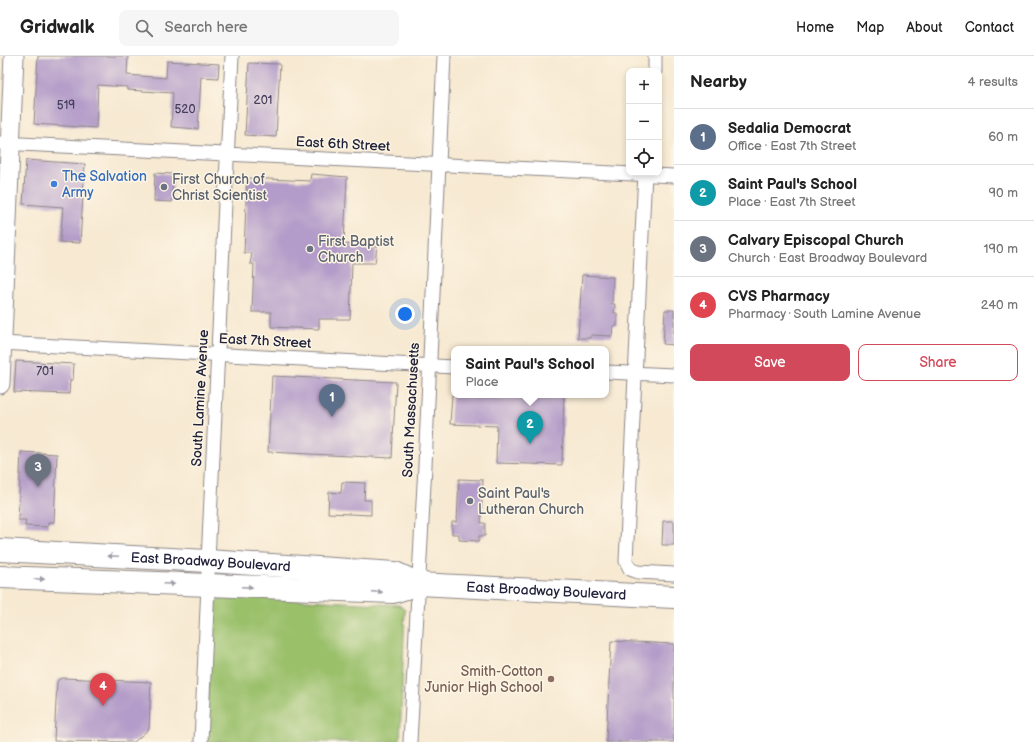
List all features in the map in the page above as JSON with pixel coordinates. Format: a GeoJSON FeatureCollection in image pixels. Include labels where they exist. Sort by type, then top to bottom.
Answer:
{"type":"FeatureCollection","features":[{"type":"Feature","properties":{"kind":"highway","name":"East Broadway Boulevard"},"geometry":{"type":"LineString","coordinates":[[0,550],[395,573],[419,584]]}},
{"type":"Feature","properties":{"kind":"highway","name":"East Broadway Boulevard"},"geometry":{"type":"LineString","coordinates":[[0,577],[393,592],[419,584],[674,596]]}},
{"type":"Feature","properties":{"kind":"main road"},"geometry":{"type":"LineString","coordinates":[[0,384],[5,144],[14,56]]}},
{"type":"Feature","properties":{"kind":"street","name":"South Lamine Avenue"},"geometry":{"type":"LineString","coordinates":[[201,742],[232,56]]}},
{"type":"Feature","properties":{"kind":"street","name":"South Massachusetts"},"geometry":{"type":"LineString","coordinates":[[410,742],[430,366],[444,56]]}},
{"type":"Feature","properties":{"kind":"street"},"geometry":{"type":"LineString","coordinates":[[655,56],[655,68]]}},
{"type":"Feature","properties":{"kind":"street","name":"East 6th Street"},"geometry":{"type":"LineString","coordinates":[[5,144],[626,173]]}},
{"type":"Feature","properties":{"kind":"street","name":"East 6th Street"},"geometry":{"type":"LineString","coordinates":[[662,175],[674,176]]}},
{"type":"Feature","properties":{"kind":"street"},"geometry":{"type":"LineString","coordinates":[[645,176],[626,561],[630,569],[638,572],[674,574]]}},
{"type":"Feature","properties":{"kind":"street","name":"East 7th Street"},"geometry":{"type":"LineString","coordinates":[[1,343],[451,367]]}},
{"type":"Feature","properties":{"kind":"street"},"geometry":{"type":"LineString","coordinates":[[609,372],[674,375]]}},
{"type":"Feature","properties":{"kind":"green space"},"geometry":{"type":"Polygon","coordinates":[[[230,596],[399,605],[405,610],[400,742],[205,742],[213,605],[219,599],[230,596]]]}},
{"type":"Feature","properties":{"kind":"building"},"geometry":{"type":"Polygon","coordinates":[[[38,56],[128,56],[127,75],[166,78],[167,61],[219,64],[218,78],[201,77],[198,129],[171,127],[173,93],[127,90],[127,87],[98,85],[96,128],[34,124],[38,56]]]}},
{"type":"Feature","properties":{"kind":"building"},"geometry":{"type":"Polygon","coordinates":[[[249,63],[280,64],[276,137],[245,135],[249,63]]]}},
{"type":"Feature","properties":{"kind":"building","name":"The Salvation Army"},"geometry":{"type":"Polygon","coordinates":[[[26,160],[85,164],[80,243],[60,242],[63,207],[23,204],[26,160]]]}},
{"type":"Feature","properties":{"kind":"building","name":"First Church of Christ Scientist"},"geometry":{"type":"Polygon","coordinates":[[[155,173],[173,174],[172,202],[154,201],[155,173]]]}},
{"type":"Feature","properties":{"kind":"building","name":"First Baptist Church"},"geometry":{"type":"Polygon","coordinates":[[[311,174],[347,177],[344,244],[377,246],[375,263],[352,263],[350,319],[319,319],[319,329],[271,327],[271,312],[252,312],[254,264],[250,264],[252,253],[244,253],[247,178],[310,181],[311,174]]]}},
{"type":"Feature","properties":{"kind":"building"},"geometry":{"type":"Polygon","coordinates":[[[582,275],[613,277],[612,304],[615,304],[614,313],[617,313],[617,326],[613,326],[612,336],[591,335],[591,338],[578,338],[582,275]]]}},
{"type":"Feature","properties":{"kind":"building"},"geometry":{"type":"Polygon","coordinates":[[[665,310],[674,310],[674,345],[663,344],[665,310]]]}},
{"type":"Feature","properties":{"kind":"building"},"geometry":{"type":"Polygon","coordinates":[[[16,361],[74,364],[73,380],[70,380],[69,394],[14,392],[16,361]]]}},
{"type":"Feature","properties":{"kind":"building"},"geometry":{"type":"Polygon","coordinates":[[[272,376],[396,382],[392,458],[268,452],[272,376]]]}},
{"type":"Feature","properties":{"kind":"building"},"geometry":{"type":"Polygon","coordinates":[[[452,398],[564,398],[562,465],[496,463],[497,426],[450,424],[452,398]]]}},
{"type":"Feature","properties":{"kind":"building"},"geometry":{"type":"Polygon","coordinates":[[[21,452],[57,454],[54,522],[48,522],[48,527],[25,526],[26,520],[18,520],[21,452]]]}},
{"type":"Feature","properties":{"kind":"building","name":"Saint Paul's Lutheran Church"},"geometry":{"type":"Polygon","coordinates":[[[459,479],[483,480],[481,523],[485,523],[485,536],[479,536],[479,541],[459,540],[459,534],[452,534],[452,522],[457,522],[459,479]]]}},
{"type":"Feature","properties":{"kind":"building"},"geometry":{"type":"Polygon","coordinates":[[[342,482],[365,483],[364,500],[371,500],[371,515],[328,513],[329,492],[341,493],[342,482]]]}},
{"type":"Feature","properties":{"kind":"building"},"geometry":{"type":"Polygon","coordinates":[[[663,521],[674,521],[674,545],[662,545],[663,521]]]}},
{"type":"Feature","properties":{"kind":"building"},"geometry":{"type":"Polygon","coordinates":[[[611,641],[674,644],[674,742],[606,742],[611,641]]]}},
{"type":"Feature","properties":{"kind":"building"},"geometry":{"type":"Polygon","coordinates":[[[59,679],[151,682],[149,729],[134,742],[54,741],[57,682],[59,679]]]}},
{"type":"Feature","properties":{"kind":"place","name":"The Salvation Army"},"geometry":{"type":"Point","coordinates":[54,184]}},
{"type":"Feature","properties":{"kind":"place","name":"First Church of Christ Scientist"},"geometry":{"type":"Point","coordinates":[164,187]}},
{"type":"Feature","properties":{"kind":"place","name":"First Baptist Church"},"geometry":{"type":"Point","coordinates":[310,249]}},
{"type":"Feature","properties":{"kind":"place","name":"Sedalia Democrat"},"geometry":{"type":"Point","coordinates":[332,417]}},
{"type":"Feature","properties":{"kind":"place","name":"Saint Paul's School"},"geometry":{"type":"Point","coordinates":[530,444]}},
{"type":"Feature","properties":{"kind":"place","name":"Calvary Episcopal Church"},"geometry":{"type":"Point","coordinates":[38,487]}},
{"type":"Feature","properties":{"kind":"place","name":"Saint Paul's Lutheran Church"},"geometry":{"type":"Point","coordinates":[470,501]}},
{"type":"Feature","properties":{"kind":"place","name":"Smith-Cotton Junior High School"},"geometry":{"type":"Point","coordinates":[551,679]}},
{"type":"Feature","properties":{"kind":"place","name":"CVS Pharmacy"},"geometry":{"type":"Point","coordinates":[103,706]}}]}
